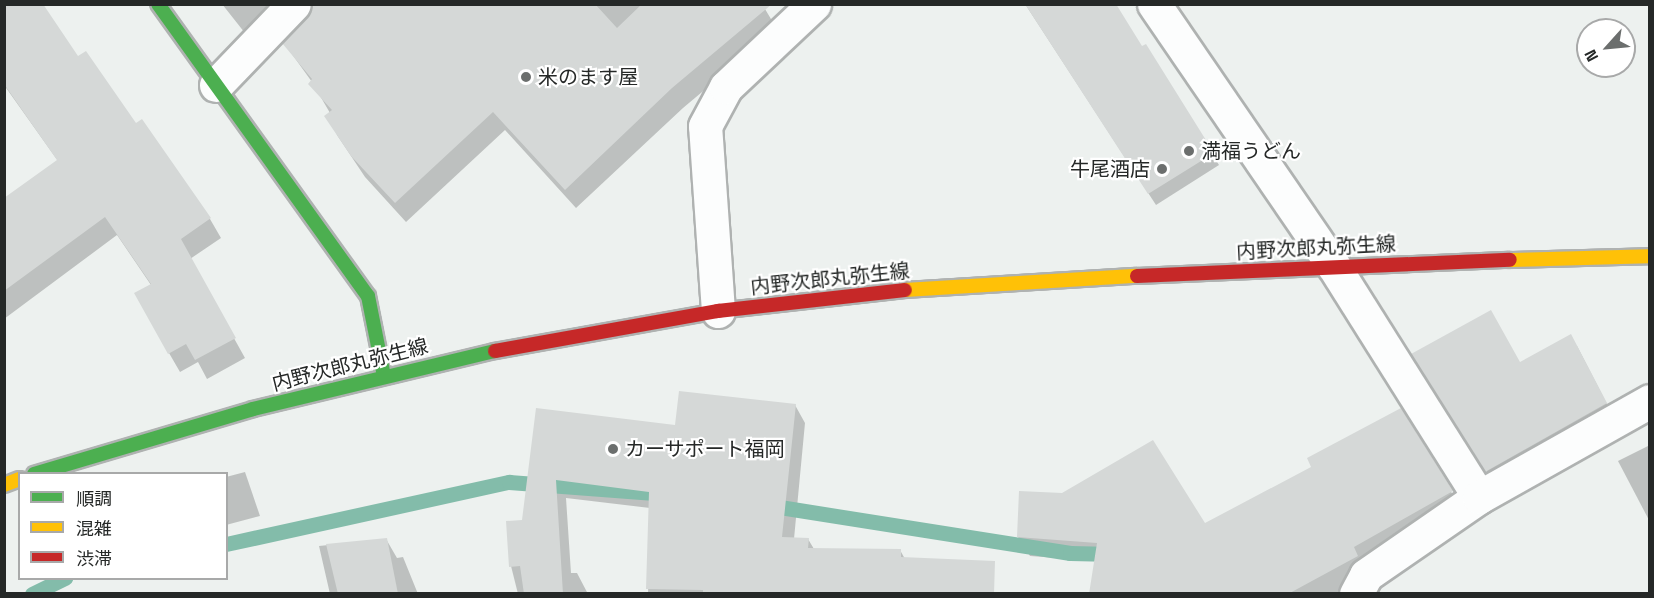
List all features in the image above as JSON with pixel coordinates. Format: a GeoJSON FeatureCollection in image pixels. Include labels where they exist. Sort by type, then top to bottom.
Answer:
{"type":"FeatureCollection","features":[{"type":"Feature","properties":{"kind":"main road"},"geometry":{"type":"LineString","coordinates":[[159,4],[368,296],[384,376]]}},
{"type":"Feature","properties":{"kind":"main road","name":"内野次郎丸弥生線"},"geometry":{"type":"LineString","coordinates":[[41,472],[253,409],[384,376],[509,348],[718,311],[931,287],[1333,265],[1650,256]]}},
{"type":"Feature","properties":{"kind":"street"},"geometry":{"type":"LineString","coordinates":[[216,85],[294,4]]}},
{"type":"Feature","properties":{"kind":"street"},"geometry":{"type":"LineString","coordinates":[[718,311],[705,126],[726,87],[814,4]]}},
{"type":"Feature","properties":{"kind":"street"},"geometry":{"type":"LineString","coordinates":[[1154,4],[1333,265],[1479,497]]}},
{"type":"Feature","properties":{"kind":"street"},"geometry":{"type":"LineString","coordinates":[[1356,594],[1366,575],[1479,497],[1650,401]]}},
{"type":"Feature","properties":{"kind":"building"},"geometry":{"type":"Polygon","coordinates":[[[4,4],[43,4],[78,56],[86,51],[136,123],[142,119],[211,218],[181,239],[236,338],[195,360],[186,344],[168,354],[134,293],[151,284],[105,217],[4,291],[4,198],[57,160],[4,84],[4,4]]]}},
{"type":"Feature","properties":{"kind":"building"},"geometry":{"type":"Polygon","coordinates":[[[312,4],[595,4],[617,28],[642,4],[772,4],[672,88],[565,190],[493,112],[395,203],[351,156],[324,116],[332,110],[308,84],[312,79],[282,43],[308,17],[312,4]]]}},
{"type":"Feature","properties":{"kind":"building"},"geometry":{"type":"Polygon","coordinates":[[[1025,4],[1116,4],[1142,46],[1146,44],[1214,153],[1148,194],[1025,4]]]}},
{"type":"Feature","properties":{"kind":"building"},"geometry":{"type":"Polygon","coordinates":[[[1491,310],[1520,362],[1571,334],[1607,403],[1485,472],[1411,354],[1491,310]]]}},
{"type":"Feature","properties":{"kind":"building"},"geometry":{"type":"Polygon","coordinates":[[[679,391],[796,404],[782,537],[809,538],[808,548],[901,549],[901,557],[995,561],[994,594],[703,594],[703,590],[646,589],[649,492],[556,480],[563,594],[524,594],[520,566],[509,567],[506,521],[522,520],[536,408],[675,425],[679,391]]]}},
{"type":"Feature","properties":{"kind":"building"},"geometry":{"type":"Polygon","coordinates":[[[1401,408],[1453,491],[1354,547],[1358,556],[1288,594],[1089,594],[1097,543],[1017,537],[1019,491],[1062,493],[1153,440],[1205,523],[1311,467],[1307,458],[1401,408]]]}},
{"type":"Feature","properties":{"kind":"building"},"geometry":{"type":"Polygon","coordinates":[[[387,538],[398,594],[338,594],[326,544],[387,538]]]}},
{"type":"Feature","properties":{"kind":"waterway"},"geometry":{"type":"LineString","coordinates":[[228,544],[509,482],[668,494]]}},
{"type":"Feature","properties":{"kind":"waterway"},"geometry":{"type":"LineString","coordinates":[[767,505],[1070,553],[1114,554]]}},
{"type":"Feature","properties":{"kind":"waterway"},"geometry":{"type":"LineString","coordinates":[[32,594],[61,580]]}},
{"type":"Feature","properties":{"kind":"traffic: fast"},"geometry":{"type":"LineString","coordinates":[[158,4],[368,296],[384,376]]}},
{"type":"Feature","properties":{"kind":"traffic: fast"},"geometry":{"type":"LineString","coordinates":[[41,472],[253,409],[495,351]]}},
{"type":"Feature","properties":{"kind":"traffic: slow"},"geometry":{"type":"LineString","coordinates":[[1510,260],[1650,256]]}},
{"type":"Feature","properties":{"kind":"traffic: slow"},"geometry":{"type":"LineString","coordinates":[[905,290],[1137,276]]}},
{"type":"Feature","properties":{"kind":"traffic: slow"},"geometry":{"type":"LineString","coordinates":[[4,485],[18,480]]}},
{"type":"Feature","properties":{"kind":"traffic: jam"},"geometry":{"type":"LineString","coordinates":[[1137,276],[1510,260]]}},
{"type":"Feature","properties":{"kind":"traffic: jam"},"geometry":{"type":"LineString","coordinates":[[495,351],[718,311],[905,290]]}},
{"type":"Feature","properties":{"kind":"place","name":"米のます屋"},"geometry":{"type":"Point","coordinates":[526,77]}},
{"type":"Feature","properties":{"kind":"place","name":"満福うどん"},"geometry":{"type":"Point","coordinates":[1189,151]}},
{"type":"Feature","properties":{"kind":"place","name":"牛尾酒店"},"geometry":{"type":"Point","coordinates":[1162,169]}},
{"type":"Feature","properties":{"kind":"place","name":"カーサポート福岡"},"geometry":{"type":"Point","coordinates":[613,449]}}]}
